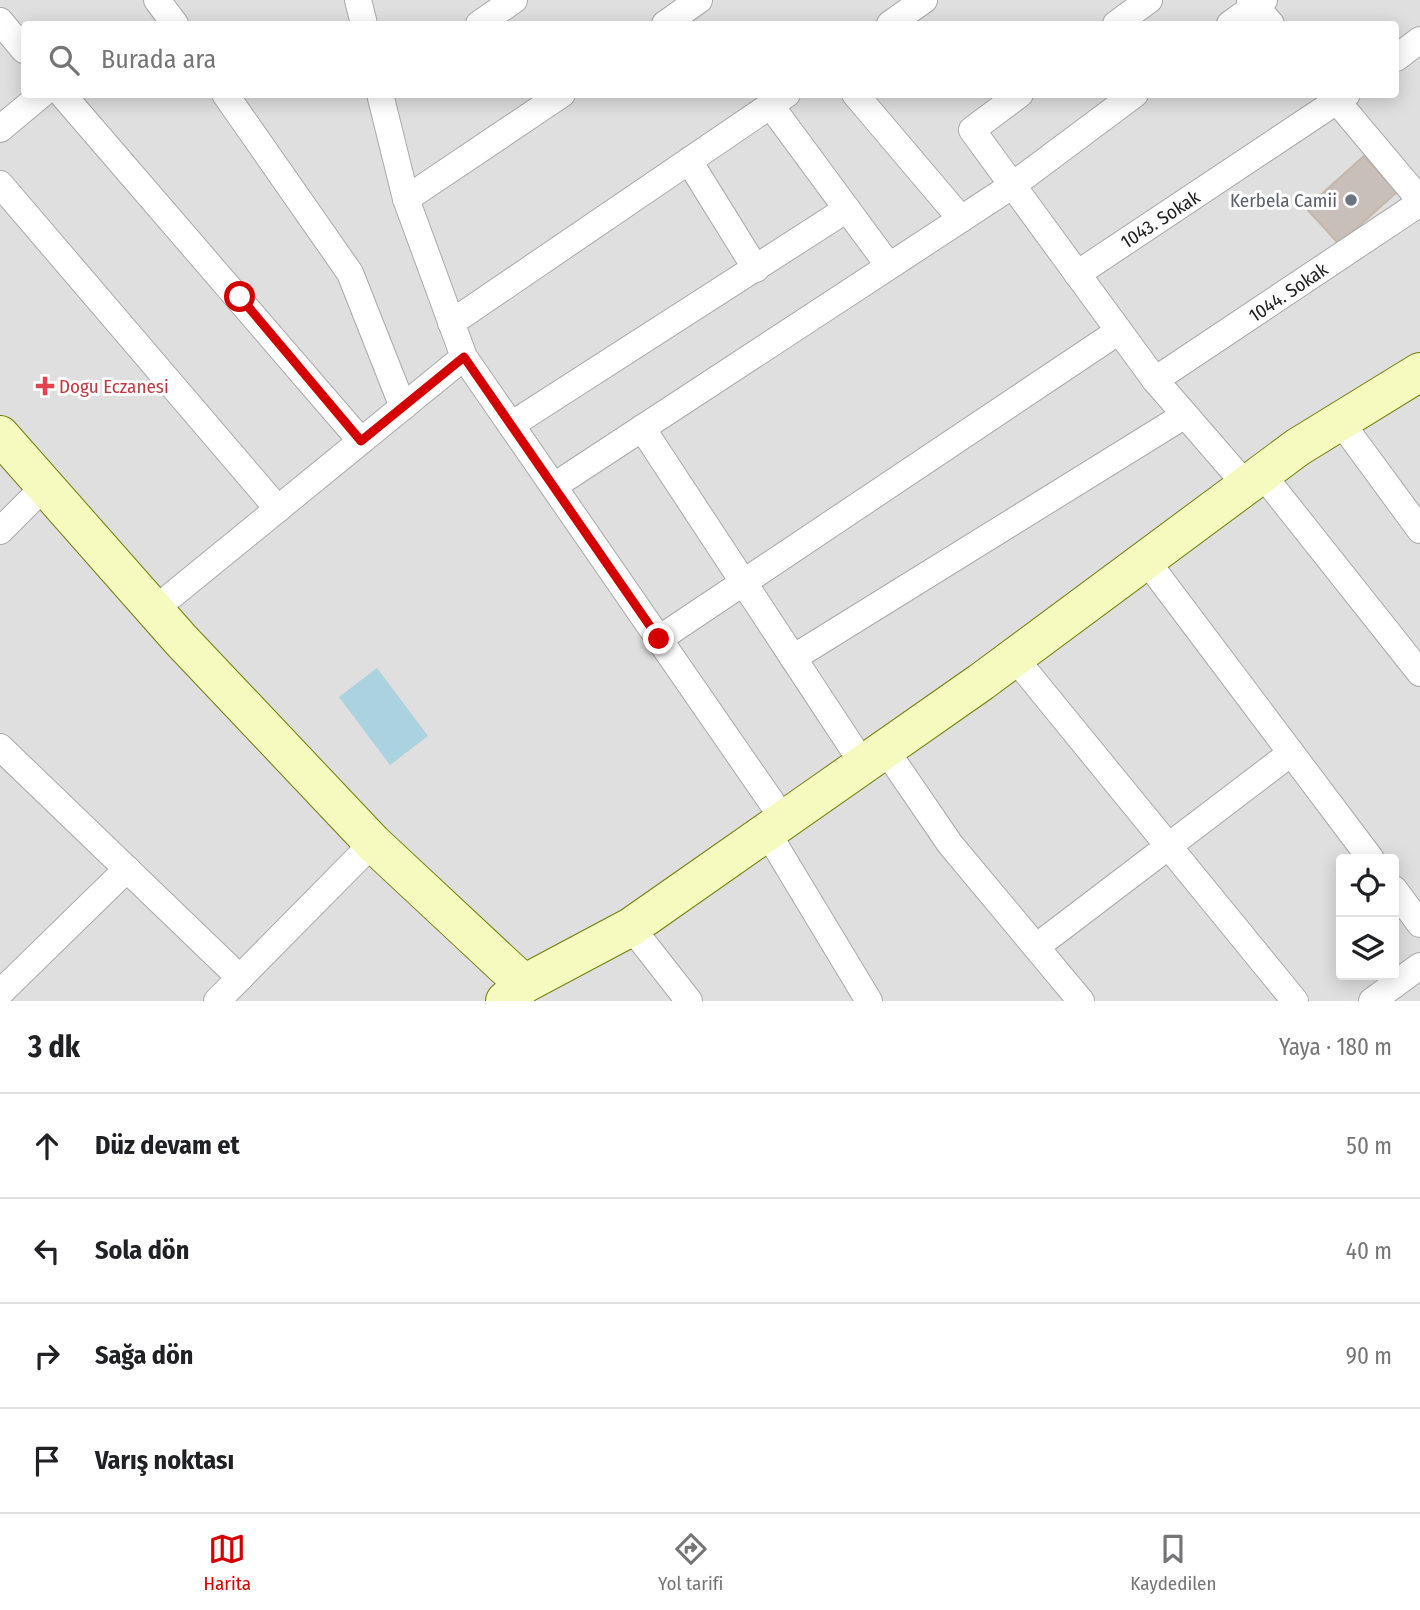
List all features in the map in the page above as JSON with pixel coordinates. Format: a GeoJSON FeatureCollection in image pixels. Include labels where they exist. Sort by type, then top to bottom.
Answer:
{"type":"FeatureCollection","features":[{"type":"Feature","properties":{"kind":"main road"},"geometry":{"type":"LineString","coordinates":[[0,435],[154,610],[373,843],[523,995],[631,927],[874,757],[1298,447],[1420,372]]}},
{"type":"Feature","properties":{"kind":"street"},"geometry":{"type":"LineString","coordinates":[[157,0],[173,21]]}},
{"type":"Feature","properties":{"kind":"street"},"geometry":{"type":"LineString","coordinates":[[358,0],[362,21]]}},
{"type":"Feature","properties":{"kind":"street"},"geometry":{"type":"LineString","coordinates":[[483,21],[514,0]]}},
{"type":"Feature","properties":{"kind":"street"},"geometry":{"type":"LineString","coordinates":[[669,21],[699,0]]}},
{"type":"Feature","properties":{"kind":"street"},"geometry":{"type":"LineString","coordinates":[[894,21],[924,0]]}},
{"type":"Feature","properties":{"kind":"street"},"geometry":{"type":"LineString","coordinates":[[1120,21],[1149,0]]}},
{"type":"Feature","properties":{"kind":"street"},"geometry":{"type":"LineString","coordinates":[[1236,21],[1260,8]]}},
{"type":"Feature","properties":{"kind":"street"},"geometry":{"type":"LineString","coordinates":[[0,21],[21,46]]}},
{"type":"Feature","properties":{"kind":"street"},"geometry":{"type":"LineString","coordinates":[[1399,55],[1420,40]]}},
{"type":"Feature","properties":{"kind":"street"},"geometry":{"type":"LineString","coordinates":[[0,129],[37,98]]}},
{"type":"Feature","properties":{"kind":"street"},"geometry":{"type":"LineString","coordinates":[[65,98],[361,441]]}},
{"type":"Feature","properties":{"kind":"street"},"geometry":{"type":"LineString","coordinates":[[228,98],[350,273],[403,407]]}},
{"type":"Feature","properties":{"kind":"street"},"geometry":{"type":"LineString","coordinates":[[381,98],[406,199],[464,357],[659,639],[775,826],[869,1001]]}},
{"type":"Feature","properties":{"kind":"street"},"geometry":{"type":"LineString","coordinates":[[406,199],[556,98]]}},
{"type":"Feature","properties":{"kind":"street"},"geometry":{"type":"LineString","coordinates":[[858,98],[961,219]]}},
{"type":"Feature","properties":{"kind":"street"},"geometry":{"type":"LineString","coordinates":[[1015,98],[972,130],[1155,380],[1185,415],[1254,479],[1420,673]]}},
{"type":"Feature","properties":{"kind":"street"},"geometry":{"type":"LineString","coordinates":[[554,486],[1013,186],[1130,98]]}},
{"type":"Feature","properties":{"kind":"street","name":"1043. Sokak"},"geometry":{"type":"LineString","coordinates":[[1077,274],[1338,98]]}},
{"type":"Feature","properties":{"kind":"street"},"geometry":{"type":"LineString","coordinates":[[1340,98],[1420,202]]}},
{"type":"Feature","properties":{"kind":"street"},"geometry":{"type":"LineString","coordinates":[[451,323],[779,100],[847,209],[889,266]]}},
{"type":"Feature","properties":{"kind":"street"},"geometry":{"type":"LineString","coordinates":[[689,161],[756,268]]}},
{"type":"Feature","properties":{"kind":"street"},"geometry":{"type":"LineString","coordinates":[[0,184],[278,509]]}},
{"type":"Feature","properties":{"kind":"street","name":"1044. Sokak"},"geometry":{"type":"LineString","coordinates":[[1155,380],[1420,202]]}},
{"type":"Feature","properties":{"kind":"street"},"geometry":{"type":"LineString","coordinates":[[510,425],[847,209]]}},
{"type":"Feature","properties":{"kind":"street"},"geometry":{"type":"LineString","coordinates":[[659,639],[1119,331]]}},
{"type":"Feature","properties":{"kind":"street"},"geometry":{"type":"LineString","coordinates":[[154,610],[464,357]]}},
{"type":"Feature","properties":{"kind":"street"},"geometry":{"type":"LineString","coordinates":[[793,658],[1185,415]]}},
{"type":"Feature","properties":{"kind":"street"},"geometry":{"type":"LineString","coordinates":[[1340,421],[1420,530]]}},
{"type":"Feature","properties":{"kind":"street"},"geometry":{"type":"LineString","coordinates":[[642,428],[793,658],[1081,1001]]}},
{"type":"Feature","properties":{"kind":"street"},"geometry":{"type":"LineString","coordinates":[[0,531],[45,486]]}},
{"type":"Feature","properties":{"kind":"street"},"geometry":{"type":"LineString","coordinates":[[1146,560],[1367,854]]}},
{"type":"Feature","properties":{"kind":"street"},"geometry":{"type":"LineString","coordinates":[[1014,657],[1295,1001]]}},
{"type":"Feature","properties":{"kind":"street"},"geometry":{"type":"LineString","coordinates":[[1036,947],[1291,753]]}},
{"type":"Feature","properties":{"kind":"street"},"geometry":{"type":"LineString","coordinates":[[4,759],[127,869],[240,978]]}},
{"type":"Feature","properties":{"kind":"street"},"geometry":{"type":"LineString","coordinates":[[217,1001],[373,843]]}},
{"type":"Feature","properties":{"kind":"street"},"geometry":{"type":"LineString","coordinates":[[0,993],[127,869]]}},
{"type":"Feature","properties":{"kind":"street"},"geometry":{"type":"LineString","coordinates":[[1399,896],[1420,924]]}},
{"type":"Feature","properties":{"kind":"street"},"geometry":{"type":"LineString","coordinates":[[631,927],[690,1001]]}},
{"type":"Feature","properties":{"kind":"street"},"geometry":{"type":"LineString","coordinates":[[1372,1001],[1420,966]]}},
{"type":"Feature","properties":{"kind":"shaded area"},"geometry":{"type":"Polygon","coordinates":[[[0,0],[1420,0],[1420,1001],[0,1001],[0,0]]]}},
{"type":"Feature","properties":{"kind":"water"},"geometry":{"type":"Polygon","coordinates":[[[377,668],[428,736],[390,765],[339,697],[377,668]]]}},
{"type":"Feature","properties":{"kind":"building","name":"Kerbela Camii"},"geometry":{"type":"Polygon","coordinates":[[[1364,156],[1397,192],[1339,244],[1306,208],[1364,156]]]}},
{"type":"Feature","properties":{"kind":"place","name":"Kerbela Camii"},"geometry":{"type":"Point","coordinates":[1351,200]}},
{"type":"Feature","properties":{"kind":"place","name":"Dogu Eczanesi"},"geometry":{"type":"Point","coordinates":[45,386]}},
{"type":"Feature","properties":{"kind":"route"},"geometry":{"type":"LineString","coordinates":[[240,297],[361,441],[464,357],[659,639]]}}]}
